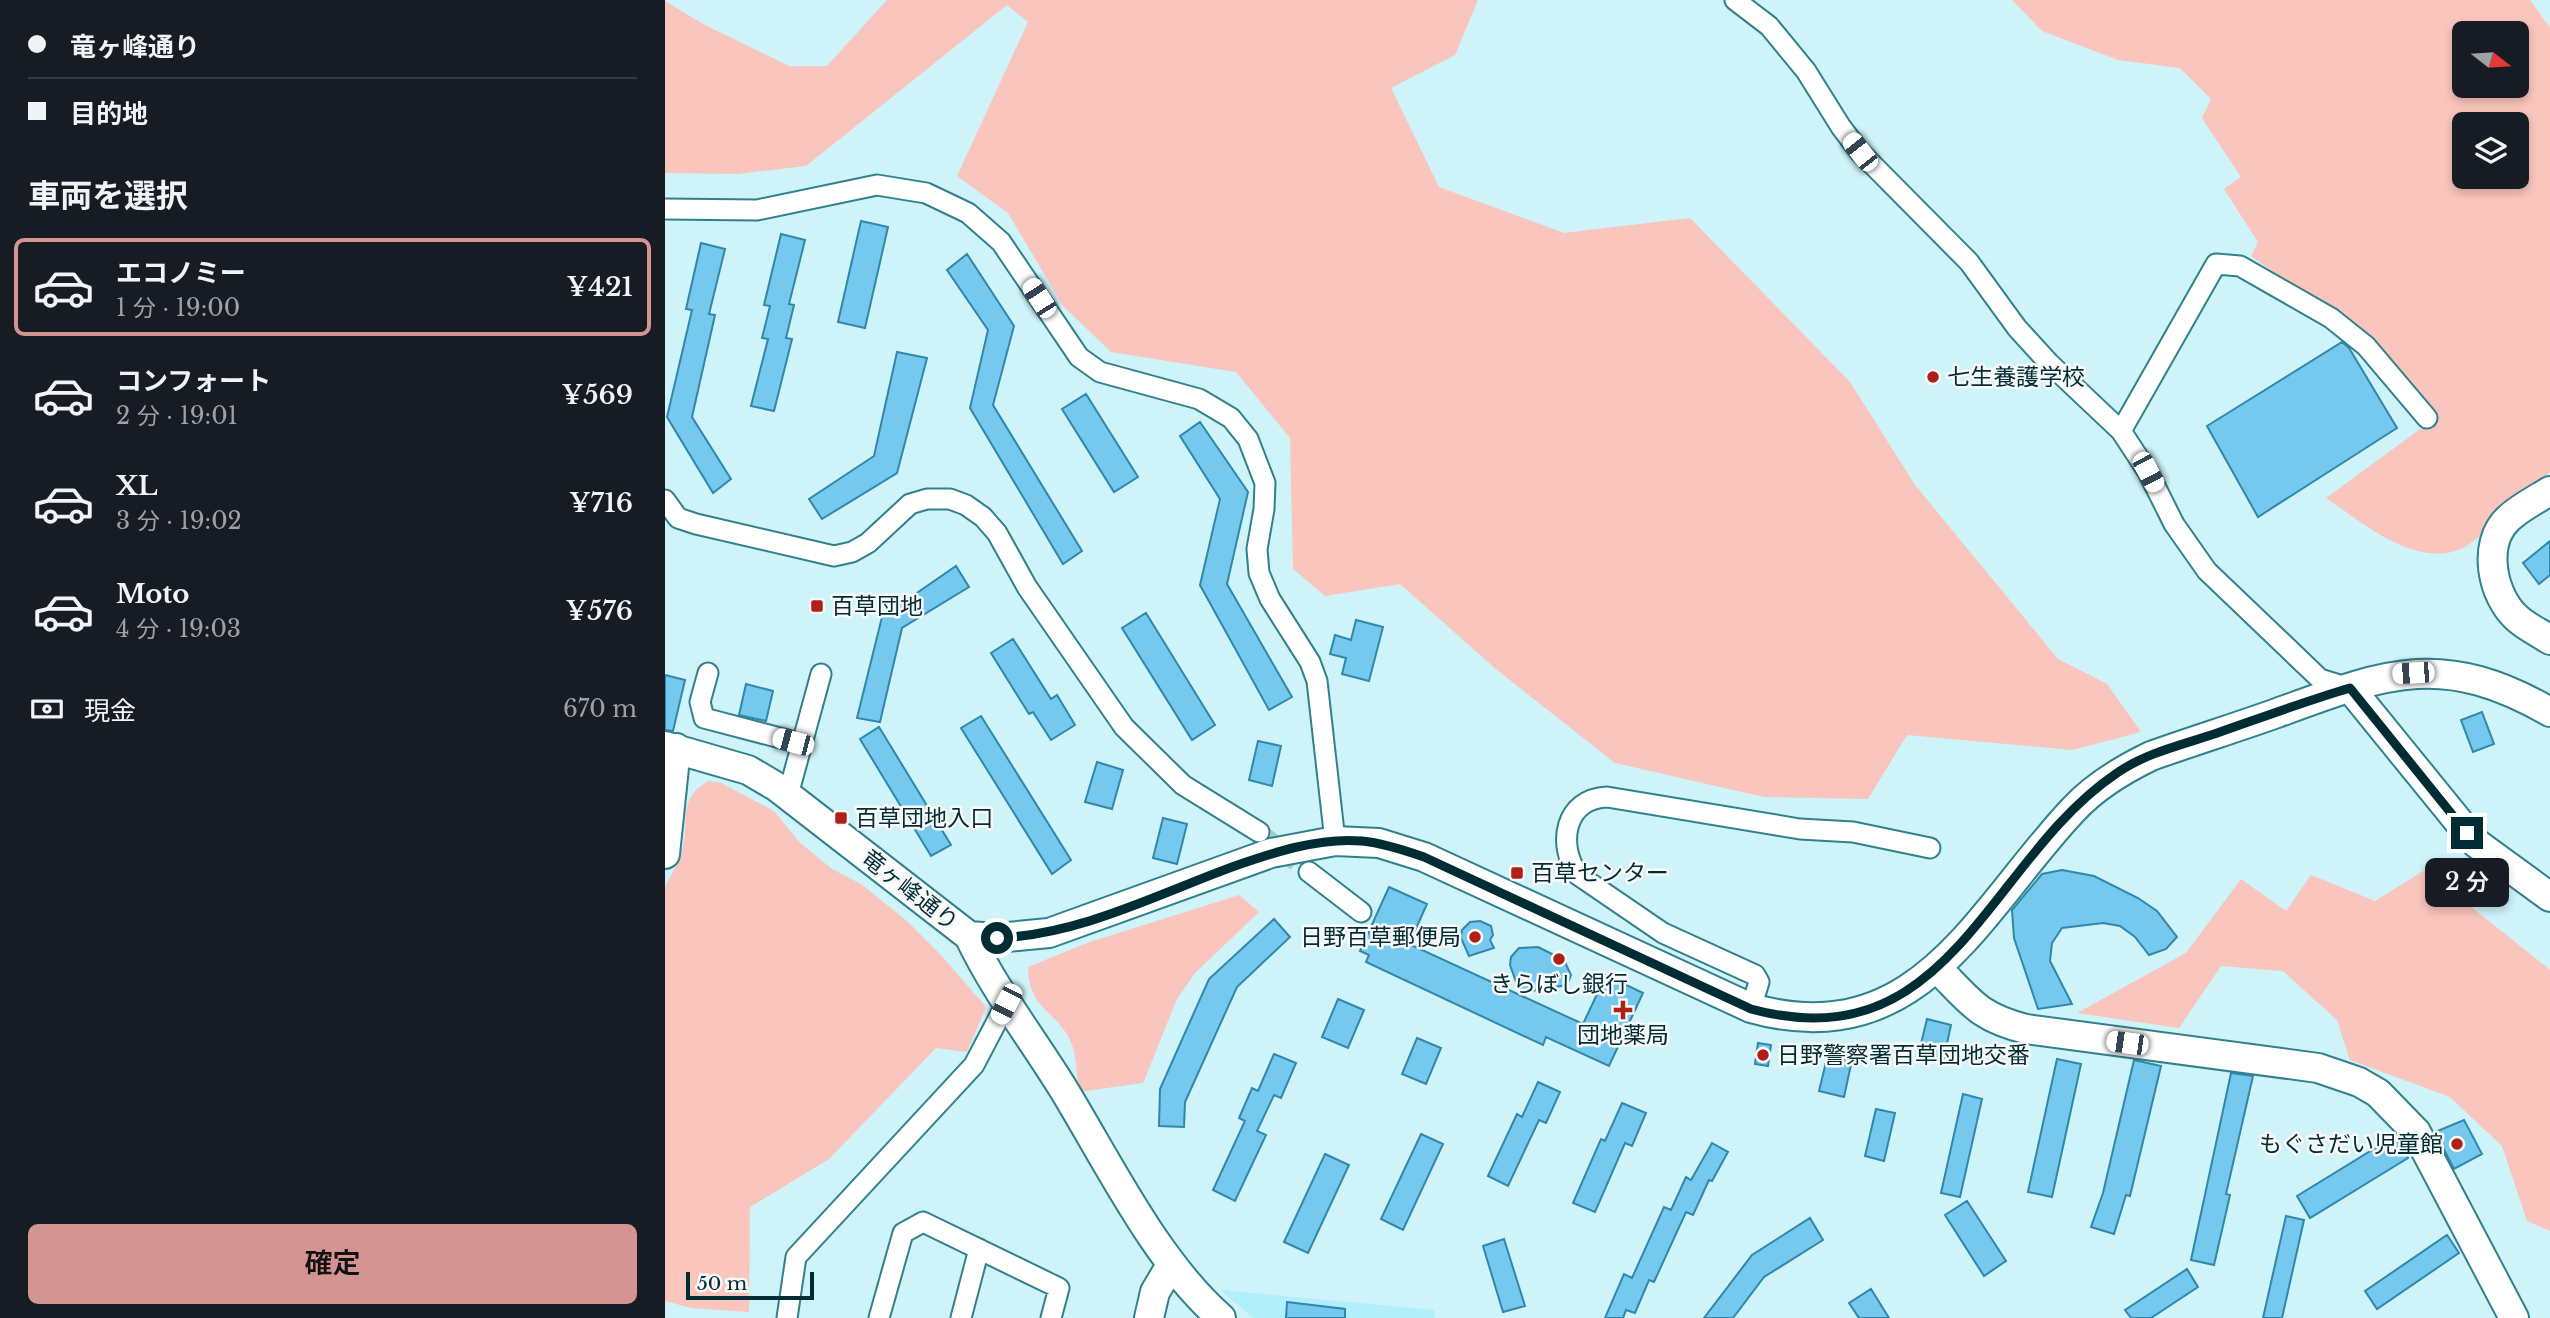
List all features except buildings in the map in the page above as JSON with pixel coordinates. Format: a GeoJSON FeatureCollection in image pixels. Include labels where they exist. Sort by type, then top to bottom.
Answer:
{"type":"FeatureCollection","features":[{"type":"Feature","properties":{"kind":"street"},"geometry":{"type":"LineString","coordinates":[[1735,0],[1769,26],[1806,71],[1860,152],[1962,254],[2017,328],[2049,363],[2121,430],[2148,472],[2185,541],[2207,571],[2321,679],[2350,688],[2476,843],[2550,897]]}},
{"type":"Feature","properties":{"kind":"street"},"geometry":{"type":"LineString","coordinates":[[665,209],[757,210],[877,185],[908,188],[936,197],[968,213],[1001,242],[1079,358],[1100,372],[1199,399],[1231,418],[1248,439],[1265,483],[1265,509],[1257,549],[1259,573],[1270,599],[1310,662],[1317,681],[1335,841]]}},
{"type":"Feature","properties":{"kind":"street"},"geometry":{"type":"LineString","coordinates":[[2121,430],[2216,264],[2240,266],[2331,318],[2366,346],[2427,418]]}},
{"type":"Feature","properties":{"kind":"street"},"geometry":{"type":"LineString","coordinates":[[2550,491],[2508,519],[2494,544],[2493,576],[2503,600],[2518,619],[2550,640]]}},
{"type":"Feature","properties":{"kind":"street"},"geometry":{"type":"LineString","coordinates":[[665,500],[678,518],[696,524],[834,556],[852,552],[868,543],[910,504],[939,499],[966,505],[983,517],[997,533],[1027,587],[1124,727],[1183,785],[1259,832]]}},
{"type":"Feature","properties":{"kind":"street"},"geometry":{"type":"LineString","coordinates":[[708,673],[700,702],[704,718],[803,744]]}},
{"type":"Feature","properties":{"kind":"street"},"geometry":{"type":"LineString","coordinates":[[788,794],[821,674]]}},
{"type":"Feature","properties":{"kind":"street","name":"竜ヶ峰通り"},"geometry":{"type":"LineString","coordinates":[[670,747],[748,770],[788,794],[969,936],[997,938],[1049,933],[1271,853],[1335,841],[1379,844],[1424,857],[1751,1009],[1793,1017],[1842,1016],[1870,1008],[1901,993],[1938,969],[2074,808],[2117,772],[2151,756],[2395,674],[2446,674],[2513,691],[2550,712]]}},
{"type":"Feature","properties":{"kind":"street"},"geometry":{"type":"LineString","coordinates":[[665,854],[670,747]]}},
{"type":"Feature","properties":{"kind":"street"},"geometry":{"type":"LineString","coordinates":[[1751,1009],[1759,982],[1755,975],[1663,933],[1578,875],[1569,863],[1565,835],[1577,810],[1593,798],[1607,797],[1800,829],[1853,832],[1930,848]]}},
{"type":"Feature","properties":{"kind":"street"},"geometry":{"type":"LineString","coordinates":[[1309,872],[1361,912]]}},
{"type":"Feature","properties":{"kind":"street"},"geometry":{"type":"LineString","coordinates":[[969,936],[989,979],[1047,1063],[1171,1265],[1221,1318]]}},
{"type":"Feature","properties":{"kind":"street"},"geometry":{"type":"LineString","coordinates":[[1938,969],[1983,1015],[2000,1022],[2026,1029],[2318,1068],[2359,1082],[2378,1093],[2416,1132],[2514,1318]]}},
{"type":"Feature","properties":{"kind":"street"},"geometry":{"type":"LineString","coordinates":[[787,1318],[796,1257],[974,1065],[1006,1004]]}},
{"type":"Feature","properties":{"kind":"street"},"geometry":{"type":"LineString","coordinates":[[879,1318],[902,1233],[923,1222],[1059,1287],[1051,1318]]}},
{"type":"Feature","properties":{"kind":"street"},"geometry":{"type":"LineString","coordinates":[[961,1318],[979,1249]]}},
{"type":"Feature","properties":{"kind":"street"},"geometry":{"type":"LineString","coordinates":[[1149,1318],[1155,1292],[1171,1265]]}},
{"type":"Feature","properties":{"kind":"shaded area"},"geometry":{"type":"Polygon","coordinates":[[[887,0],[1478,0],[1455,55],[1391,88],[1439,187],[1564,233],[1690,218],[1850,382],[1915,485],[2058,659],[2107,684],[2141,732],[2072,750],[1907,735],[1868,799],[1764,797],[1615,763],[1497,670],[1400,584],[1325,596],[1293,569],[1290,438],[1236,372],[1111,352],[1063,306],[1008,213],[957,176],[1028,22],[1007,5],[806,166],[737,174],[665,173],[665,1],[703,24],[789,66],[827,66],[887,0]]]}},
{"type":"Feature","properties":{"kind":"shaded area"},"geometry":{"type":"Polygon","coordinates":[[[2012,0],[2530,0],[2550,28],[2550,472],[2469,545],[2443,553],[2425,553],[2407,548],[2373,530],[2326,498],[2427,424],[2345,323],[2251,256],[2258,242],[2224,189],[2241,177],[2202,118],[2211,99],[2180,68],[2118,60],[2042,31],[2012,0]]]}},
{"type":"Feature","properties":{"kind":"shaded area"},"geometry":{"type":"Polygon","coordinates":[[[709,781],[721,783],[774,811],[799,842],[832,869],[861,884],[907,921],[986,1007],[967,1052],[936,1048],[829,1159],[750,1207],[749,1312],[692,1308],[665,1301],[665,887],[682,852],[689,801],[699,787],[709,781]]]}},
{"type":"Feature","properties":{"kind":"shaded area"},"geometry":{"type":"Polygon","coordinates":[[[2425,870],[2550,970],[2550,1231],[2527,1221],[2502,1146],[2450,1097],[2350,1060],[2337,1020],[2283,971],[2221,966],[2179,1028],[2077,1013],[2186,953],[2241,879],[2286,911],[2311,875],[2375,901],[2425,870]]]}},
{"type":"Feature","properties":{"kind":"shaded area"},"geometry":{"type":"Polygon","coordinates":[[[1239,895],[1259,912],[1195,973],[1177,999],[1143,1083],[1078,1092],[1076,1060],[1071,1042],[1038,1001],[1029,981],[1028,967],[1087,943],[1239,895]]]}},
{"type":"Feature","properties":{"kind":"shaded area"},"geometry":{"type":"Polygon","coordinates":[[[1220,1290],[1434,1310],[1435,1318],[1253,1318],[1220,1290]]]}},
{"type":"Feature","properties":{"kind":"tunnel"},"geometry":{"type":"LineString","coordinates":[[1259,832],[1309,872]]}},
{"type":"Feature","properties":{"kind":"place","name":"七生養護学校"},"geometry":{"type":"Point","coordinates":[1933,377]}},
{"type":"Feature","properties":{"kind":"place","name":"百草団地"},"geometry":{"type":"Point","coordinates":[817,606]}},
{"type":"Feature","properties":{"kind":"place","name":"百草団地入口"},"geometry":{"type":"Point","coordinates":[841,818]}},
{"type":"Feature","properties":{"kind":"place","name":"百草センター"},"geometry":{"type":"Point","coordinates":[1517,873]}},
{"type":"Feature","properties":{"kind":"place","name":"日野百草郵便局"},"geometry":{"type":"Point","coordinates":[1475,937]}},
{"type":"Feature","properties":{"kind":"place","name":"きらぼし銀行"},"geometry":{"type":"Point","coordinates":[1559,959]}},
{"type":"Feature","properties":{"kind":"place","name":"団地薬局"},"geometry":{"type":"Point","coordinates":[1623,1010]}},
{"type":"Feature","properties":{"kind":"place","name":"日野警察署百草団地交番"},"geometry":{"type":"Point","coordinates":[1763,1055]}},
{"type":"Feature","properties":{"kind":"place","name":"もぐさだい児童館"},"geometry":{"type":"Point","coordinates":[2457,1144]}},
{"type":"Feature","properties":{"kind":"route"},"geometry":{"type":"LineString","coordinates":[[997,938],[1027,937],[1067,928],[1271,853],[1335,841],[1360,841],[1401,849],[1424,857],[1751,1009],[1793,1017],[1842,1016],[1870,1008],[1901,993],[1938,969],[2074,808],[2117,772],[2151,756],[2350,688],[2467,833]]}}]}
